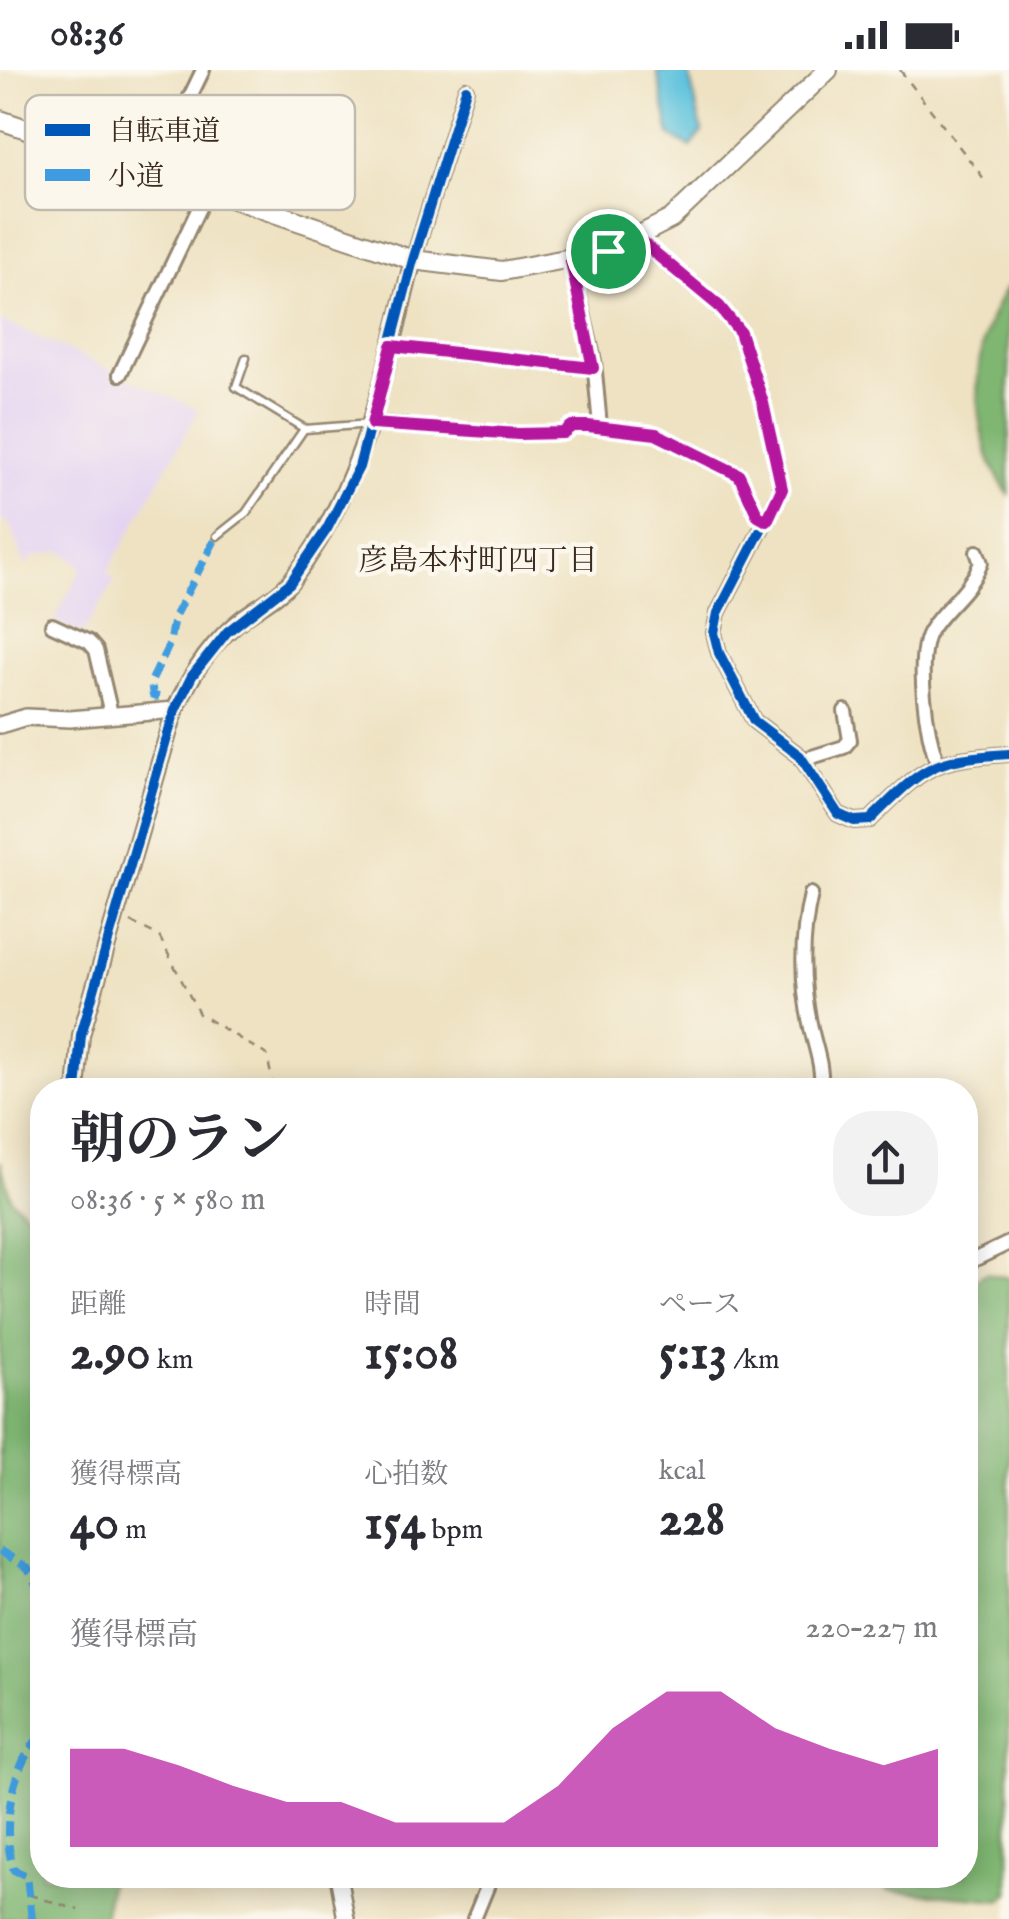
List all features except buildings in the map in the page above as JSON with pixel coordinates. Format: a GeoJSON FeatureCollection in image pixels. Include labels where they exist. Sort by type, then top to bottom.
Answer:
{"type":"FeatureCollection","features":[{"type":"Feature","properties":{"kind":"main road"},"geometry":{"type":"LineString","coordinates":[[262,210],[413,260],[502,271],[571,261],[637,238],[671,218],[828,70]]}},
{"type":"Feature","properties":{"kind":"main road"},"geometry":{"type":"LineString","coordinates":[[0,120],[25,129]]}},
{"type":"Feature","properties":{"kind":"street"},"geometry":{"type":"LineString","coordinates":[[191,95],[203,70]]}},
{"type":"Feature","properties":{"kind":"street"},"geometry":{"type":"LineString","coordinates":[[77,1078],[81,1035],[174,710],[192,676],[227,632],[290,583],[338,510],[359,467],[413,260],[466,89]]}},
{"type":"Feature","properties":{"kind":"street"},"geometry":{"type":"LineString","coordinates":[[120,374],[198,210]]}},
{"type":"Feature","properties":{"kind":"street"},"geometry":{"type":"LineString","coordinates":[[637,238],[719,306],[740,332],[763,403],[782,489],[718,613],[714,633],[734,691],[754,722],[802,760],[838,814],[862,822],[938,763],[1009,754]]}},
{"type":"Feature","properties":{"kind":"street"},"geometry":{"type":"LineString","coordinates":[[571,261],[593,368],[600,426]]}},
{"type":"Feature","properties":{"kind":"street"},"geometry":{"type":"LineString","coordinates":[[392,346],[593,368]]}},
{"type":"Feature","properties":{"kind":"street"},"geometry":{"type":"LineString","coordinates":[[372,424],[518,434],[600,426],[656,434],[731,471],[742,480],[758,516],[767,521]]}},
{"type":"Feature","properties":{"kind":"street"},"geometry":{"type":"LineString","coordinates":[[938,763],[926,700],[925,642],[938,621],[962,598],[982,563],[978,552]]}},
{"type":"Feature","properties":{"kind":"street"},"geometry":{"type":"LineString","coordinates":[[52,626],[89,642],[96,650],[111,714]]}},
{"type":"Feature","properties":{"kind":"street"},"geometry":{"type":"LineString","coordinates":[[0,725],[26,717],[174,710]]}},
{"type":"Feature","properties":{"kind":"street"},"geometry":{"type":"LineString","coordinates":[[802,760],[850,740],[844,711]]}},
{"type":"Feature","properties":{"kind":"street"},"geometry":{"type":"LineString","coordinates":[[811,894],[802,942],[811,1030],[822,1078]]}},
{"type":"Feature","properties":{"kind":"street"},"geometry":{"type":"LineString","coordinates":[[978,1258],[1009,1242]]}},
{"type":"Feature","properties":{"kind":"street"},"geometry":{"type":"LineString","coordinates":[[340,1888],[346,1919]]}},
{"type":"Feature","properties":{"kind":"street"},"geometry":{"type":"LineString","coordinates":[[474,1919],[487,1888]]}},
{"type":"Feature","properties":{"kind":"lane"},"geometry":{"type":"LineString","coordinates":[[246,358],[236,387],[305,429],[372,424]]}},
{"type":"Feature","properties":{"kind":"lane"},"geometry":{"type":"LineString","coordinates":[[216,536],[246,513],[280,458],[305,429]]}},
{"type":"Feature","properties":{"kind":"path"},"geometry":{"type":"LineString","coordinates":[[900,70],[988,184]]}},
{"type":"Feature","properties":{"kind":"path"},"geometry":{"type":"LineString","coordinates":[[115,917],[158,936],[200,1014],[267,1056],[272,1078]]}},
{"type":"Feature","properties":{"kind":"path"},"geometry":{"type":"LineString","coordinates":[[30,1895],[78,1910]]}},
{"type":"Feature","properties":{"kind":"shaded area"},"geometry":{"type":"Polygon","coordinates":[[[0,320],[199,410],[107,573],[115,580],[82,634],[54,621],[82,567],[62,551],[32,557],[26,566],[10,525],[0,517],[0,320]]]}},
{"type":"Feature","properties":{"kind":"green space"},"geometry":{"type":"Polygon","coordinates":[[[1009,284],[1009,495],[985,446],[977,390],[986,333],[1009,284]]]}},
{"type":"Feature","properties":{"kind":"green space"},"geometry":{"type":"Polygon","coordinates":[[[0,1161],[11,1199],[30,1217],[30,1888],[108,1888],[104,1919],[0,1919],[0,1161]]]}},
{"type":"Feature","properties":{"kind":"green space"},"geometry":{"type":"Polygon","coordinates":[[[986,1273],[1009,1278],[1009,1893],[1001,1900],[887,1888],[978,1888],[978,1278],[986,1273]]]}},
{"type":"Feature","properties":{"kind":"water"},"geometry":{"type":"Polygon","coordinates":[[[657,70],[688,70],[702,132],[691,147],[670,136],[657,70]]]}},
{"type":"Feature","properties":{"kind":"marked path"},"geometry":{"type":"LineString","coordinates":[[159,697],[153,696],[151,682],[169,645],[174,617],[217,536]]}},
{"type":"Feature","properties":{"kind":"marked path"},"geometry":{"type":"LineString","coordinates":[[0,1551],[30,1572]]}},
{"type":"Feature","properties":{"kind":"marked path"},"geometry":{"type":"LineString","coordinates":[[30,1749],[11,1799],[8,1837],[14,1870],[27,1876],[32,1919]]}},
{"type":"Feature","properties":{"kind":"cycle path"},"geometry":{"type":"LineString","coordinates":[[77,1078],[81,1035],[175,710],[192,676],[227,632],[290,583],[327,529],[359,467],[413,260],[466,89]]}},
{"type":"Feature","properties":{"kind":"cycle path"},"geometry":{"type":"LineString","coordinates":[[637,239],[719,306],[740,333],[763,403],[782,489],[718,613],[714,633],[719,653],[754,721],[800,756],[838,814],[854,821],[870,820],[930,769],[962,759],[1009,754]]}},
{"type":"Feature","properties":{"kind":"district","name":"彦島本村町四丁目"},"geometry":{"type":"Point","coordinates":[478,560]}},
{"type":"Feature","properties":{"kind":"route"},"geometry":{"type":"LineString","coordinates":[[637,238],[719,306],[740,332],[755,372],[782,489],[767,521],[758,516],[739,475],[656,434],[600,426],[572,426],[563,433],[518,434],[372,424],[392,346],[536,365],[593,368],[571,261],[608,251],[637,238]]}}]}
